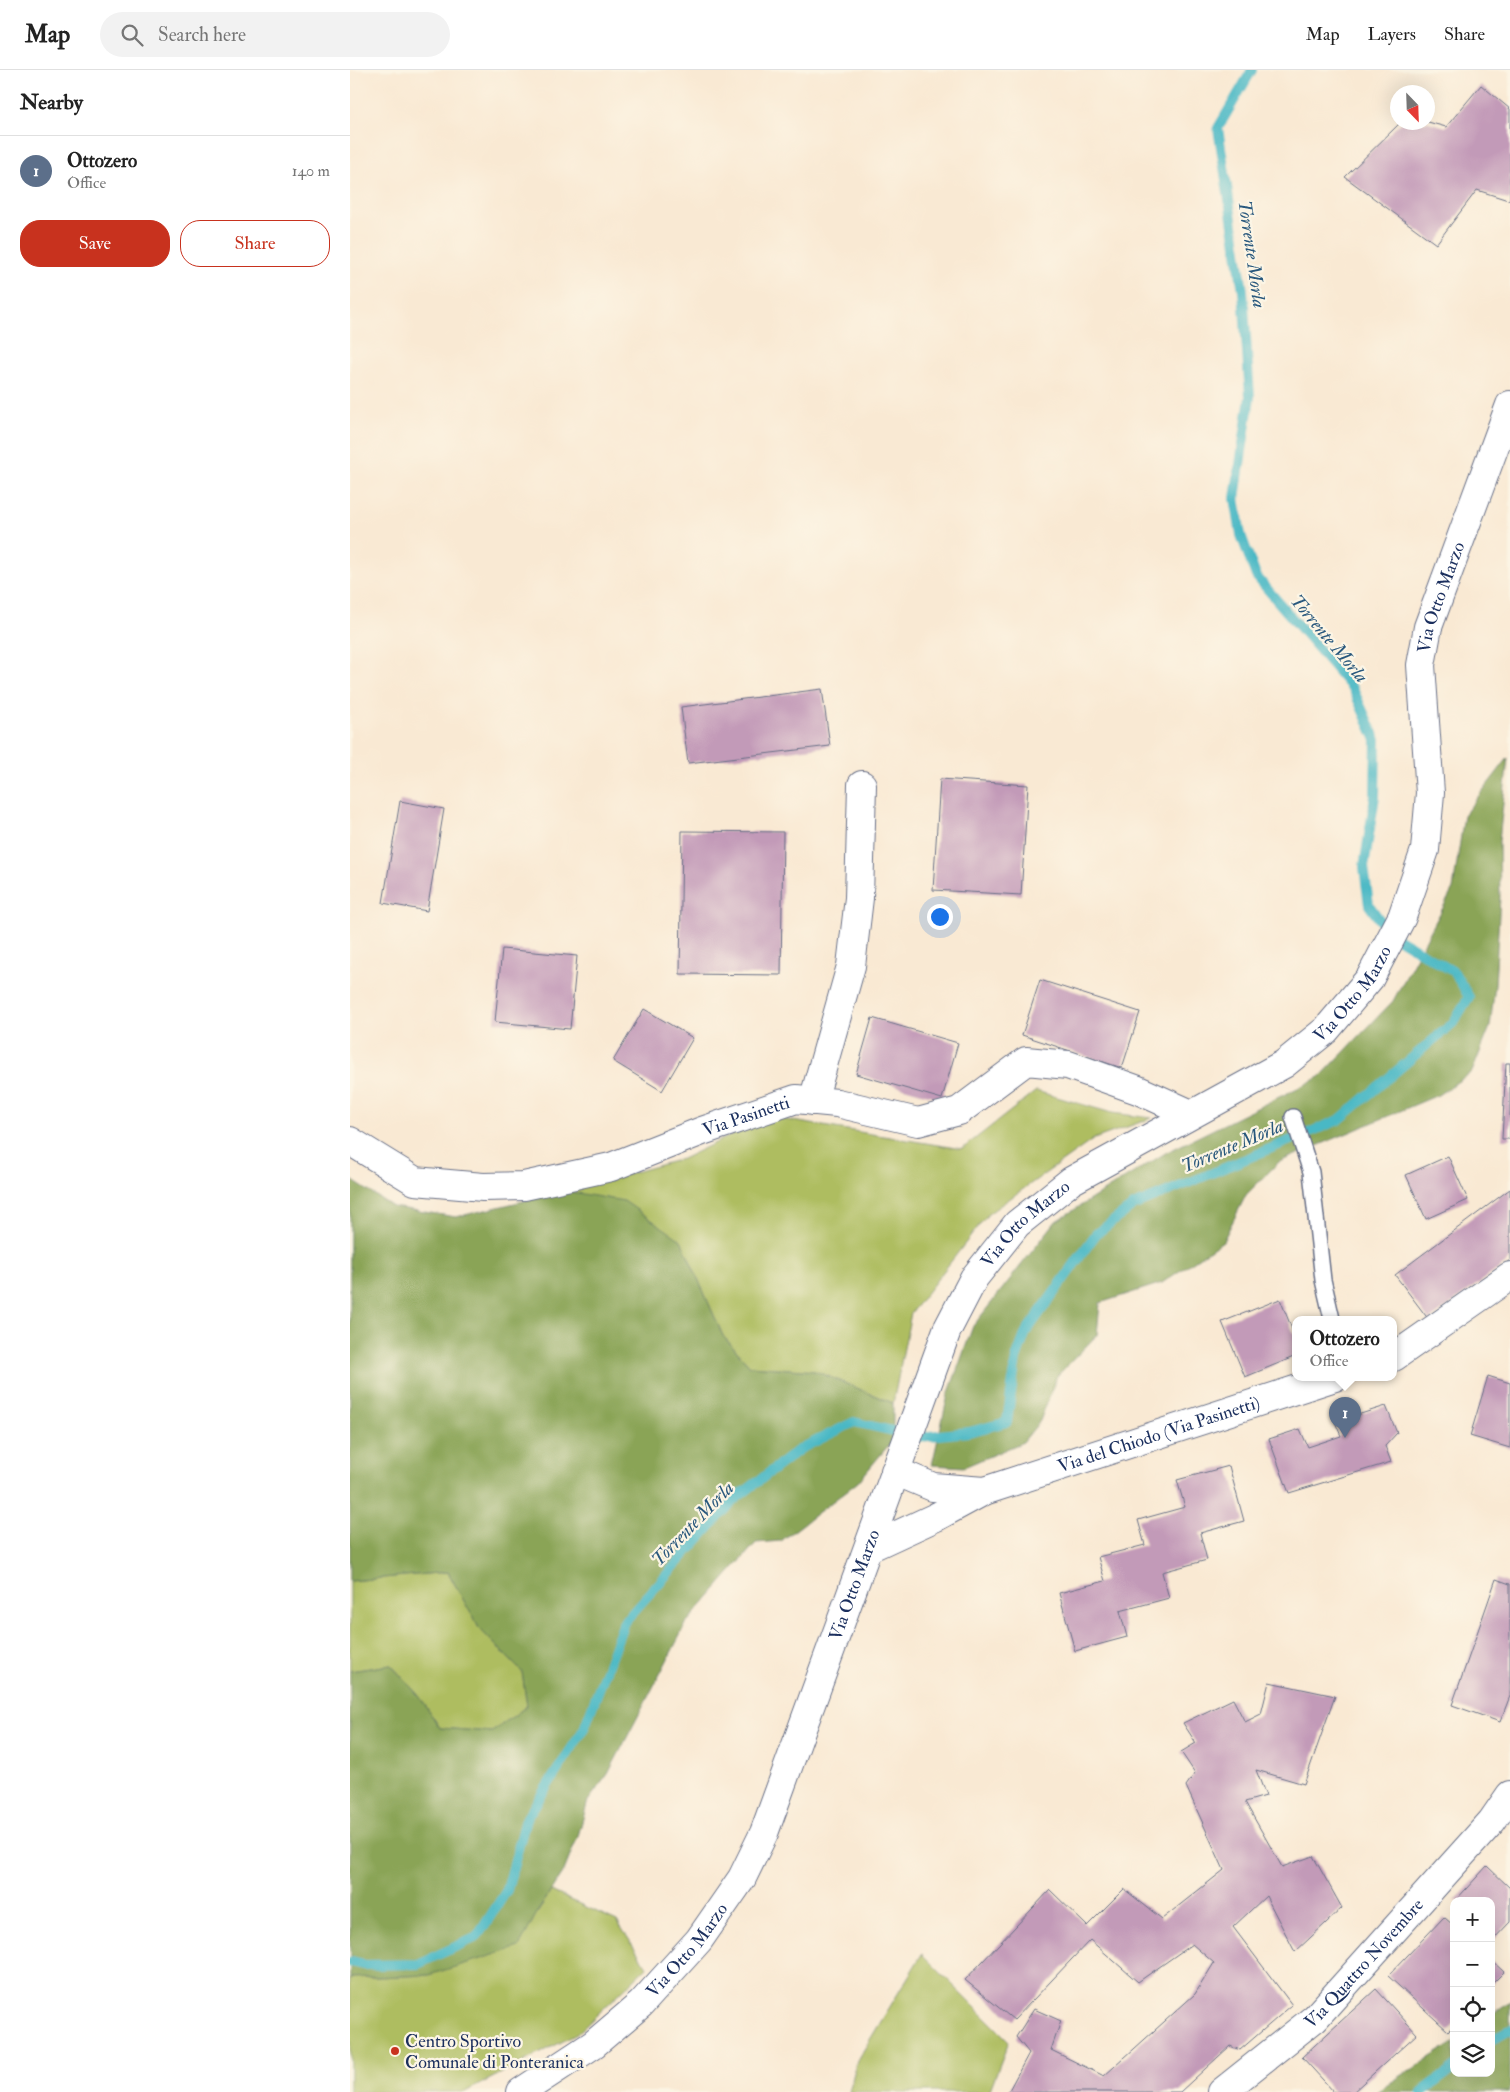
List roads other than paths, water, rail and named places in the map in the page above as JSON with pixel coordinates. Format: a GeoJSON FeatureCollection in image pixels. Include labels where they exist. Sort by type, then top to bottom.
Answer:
{"type":"FeatureCollection","features":[{"type":"Feature","properties":{"kind":"street","name":"Via Otto Marzo"},"geometry":{"type":"LineString","coordinates":[[521,2092],[594,2044],[641,2004],[699,1940],[742,1878],[764,1832],[947,1330],[974,1278],[1017,1224],[1071,1181],[1284,1064],[1326,1030],[1370,978],[1402,918],[1425,850],[1430,793],[1421,665],[1428,627],[1510,405]]}},
{"type":"Feature","properties":{"kind":"street"},"geometry":{"type":"LineString","coordinates":[[813,1100],[851,966],[859,898],[862,785]]}},
{"type":"Feature","properties":{"kind":"street","name":"Via Pasinetti"},"geometry":{"type":"LineString","coordinates":[[350,1141],[415,1181],[483,1187],[524,1186],[611,1167],[702,1131],[796,1099],[837,1103],[918,1122],[958,1111],[1026,1061],[1068,1065],[1138,1090],[1191,1114]]}},
{"type":"Feature","properties":{"kind":"street"},"geometry":{"type":"LineString","coordinates":[[1397,1355],[1510,1276]]}},
{"type":"Feature","properties":{"kind":"street","name":"Via del Chiodo (Via Pasinetti)"},"geometry":{"type":"LineString","coordinates":[[984,1491],[1323,1381]]}},
{"type":"Feature","properties":{"kind":"street"},"geometry":{"type":"LineString","coordinates":[[896,1468],[933,1487],[984,1491]]}},
{"type":"Feature","properties":{"kind":"street"},"geometry":{"type":"LineString","coordinates":[[868,1548],[936,1517],[984,1491]]}},
{"type":"Feature","properties":{"kind":"street","name":"Via Quattro Novembre"},"geometry":{"type":"LineString","coordinates":[[1222,2092],[1315,2018],[1492,1822],[1510,1795]]}},
{"type":"Feature","properties":{"kind":"lane"},"geometry":{"type":"LineString","coordinates":[[1292,1117],[1311,1172],[1323,1280],[1331,1316]]}},
{"type":"Feature","properties":{"kind":"waterway","name":"Torrente Morla"},"geometry":{"type":"LineString","coordinates":[[350,1962],[365,1965],[418,1964],[477,1937],[507,1890],[526,1819],[584,1729],[624,1622],[734,1500],[800,1449],[854,1422],[919,1437],[969,1432],[1007,1422],[1016,1359],[1026,1332],[1096,1234],[1133,1206],[1339,1120],[1453,1023],[1469,997],[1454,972],[1389,933],[1369,905],[1364,867],[1375,796],[1376,740],[1353,689],[1256,576],[1241,535],[1235,498],[1250,397],[1243,291],[1218,128],[1252,70]]}},
{"type":"Feature","properties":{"kind":"waterway"},"geometry":{"type":"LineString","coordinates":[[1495,2038],[1510,2030]]}},
{"type":"Feature","properties":{"kind":"waterway"},"geometry":{"type":"LineString","coordinates":[[1422,2092],[1450,2071]]}},
{"type":"Feature","properties":{"kind":"place","name":"Ottozero"},"geometry":{"type":"Point","coordinates":[1345,1438]}},
{"type":"Feature","properties":{"kind":"place","name":"Centro Sportivo Comunale di Ponteranica"},"geometry":{"type":"Point","coordinates":[395,2051]}}]}
